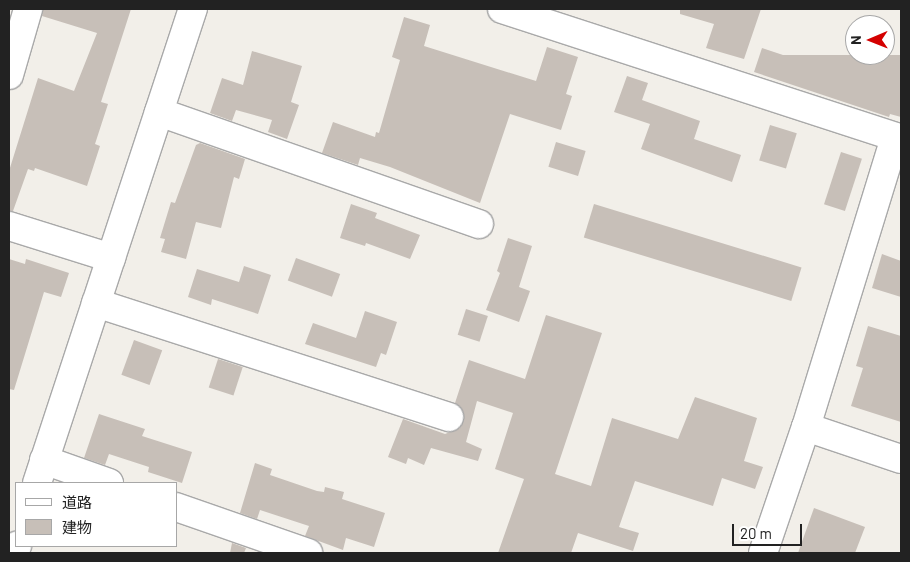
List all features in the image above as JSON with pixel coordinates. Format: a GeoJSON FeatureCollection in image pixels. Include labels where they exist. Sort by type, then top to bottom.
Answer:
{"type":"FeatureCollection","features":[{"type":"Feature","properties":{"kind":"street"},"geometry":{"type":"LineString","coordinates":[[9,75],[28,9]]}},
{"type":"Feature","properties":{"kind":"street"},"geometry":{"type":"LineString","coordinates":[[103,482],[41,472],[193,9]]}},
{"type":"Feature","properties":{"kind":"street"},"geometry":{"type":"LineString","coordinates":[[502,9],[898,138],[764,553]]}},
{"type":"Feature","properties":{"kind":"street"},"geometry":{"type":"LineString","coordinates":[[159,112],[479,224]]}},
{"type":"Feature","properties":{"kind":"street"},"geometry":{"type":"LineString","coordinates":[[9,226],[111,258]]}},
{"type":"Feature","properties":{"kind":"street"},"geometry":{"type":"LineString","coordinates":[[96,303],[449,417]]}},
{"type":"Feature","properties":{"kind":"street"},"geometry":{"type":"LineString","coordinates":[[806,427],[901,459]]}},
{"type":"Feature","properties":{"kind":"street"},"geometry":{"type":"LineString","coordinates":[[178,508],[308,553]]}},
{"type":"Feature","properties":{"kind":"building"},"geometry":{"type":"Polygon","coordinates":[[[43,9],[131,9],[101,102],[108,104],[95,144],[100,146],[87,186],[35,168],[34,171],[28,169],[13,211],[9,211],[9,171],[38,78],[74,91],[97,33],[42,16],[43,9]]]}},
{"type":"Feature","properties":{"kind":"building"},"geometry":{"type":"Polygon","coordinates":[[[680,9],[761,9],[744,59],[706,48],[714,24],[680,14],[680,9]]]}},
{"type":"Feature","properties":{"kind":"building"},"geometry":{"type":"Polygon","coordinates":[[[404,17],[430,25],[424,46],[536,81],[547,47],[578,57],[566,94],[572,96],[561,130],[510,114],[480,203],[390,167],[360,158],[358,165],[322,153],[333,122],[375,137],[376,132],[379,133],[400,60],[392,57],[404,17]]]}},
{"type":"Feature","properties":{"kind":"building"},"geometry":{"type":"Polygon","coordinates":[[[762,48],[783,55],[845,55],[845,65],[895,65],[895,55],[901,55],[901,117],[890,114],[889,117],[754,72],[762,48]]]}},
{"type":"Feature","properties":{"kind":"building"},"geometry":{"type":"Polygon","coordinates":[[[252,51],[302,66],[291,102],[299,105],[287,139],[268,132],[272,120],[236,110],[232,121],[210,113],[222,78],[243,85],[252,51]]]}},
{"type":"Feature","properties":{"kind":"building"},"geometry":{"type":"Polygon","coordinates":[[[627,76],[648,83],[642,100],[700,121],[694,139],[741,155],[732,182],[641,149],[650,124],[614,112],[627,76]]]}},
{"type":"Feature","properties":{"kind":"building"},"geometry":{"type":"Polygon","coordinates":[[[770,125],[797,133],[786,169],[759,160],[770,125]]]}},
{"type":"Feature","properties":{"kind":"building"},"geometry":{"type":"Polygon","coordinates":[[[556,142],[586,151],[578,176],[548,167],[556,142]]]}},
{"type":"Feature","properties":{"kind":"building"},"geometry":{"type":"Polygon","coordinates":[[[200,143],[245,159],[239,179],[234,177],[221,228],[196,222],[186,259],[161,252],[165,239],[160,238],[171,202],[175,203],[196,145],[200,143]]]}},
{"type":"Feature","properties":{"kind":"building"},"geometry":{"type":"Polygon","coordinates":[[[841,152],[862,159],[845,211],[824,204],[841,152]]]}},
{"type":"Feature","properties":{"kind":"building"},"geometry":{"type":"Polygon","coordinates":[[[351,204],[377,213],[375,218],[420,235],[410,259],[366,243],[365,246],[340,238],[351,204]]]}},
{"type":"Feature","properties":{"kind":"building"},"geometry":{"type":"Polygon","coordinates":[[[594,204],[802,267],[791,301],[584,237],[594,204]]]}},
{"type":"Feature","properties":{"kind":"building"},"geometry":{"type":"Polygon","coordinates":[[[508,238],[532,246],[519,287],[530,291],[519,322],[486,310],[500,273],[497,271],[508,238]]]}},
{"type":"Feature","properties":{"kind":"building"},"geometry":{"type":"Polygon","coordinates":[[[882,254],[901,261],[901,297],[872,288],[882,254]]]}},
{"type":"Feature","properties":{"kind":"building"},"geometry":{"type":"Polygon","coordinates":[[[296,258],[340,274],[332,297],[288,281],[296,258]]]}},
{"type":"Feature","properties":{"kind":"building"},"geometry":{"type":"Polygon","coordinates":[[[9,259],[25,264],[26,259],[69,273],[61,297],[44,292],[14,390],[9,389],[9,259]]]}},
{"type":"Feature","properties":{"kind":"building"},"geometry":{"type":"Polygon","coordinates":[[[244,266],[271,275],[258,314],[212,299],[211,305],[188,297],[197,269],[239,282],[244,266]]]}},
{"type":"Feature","properties":{"kind":"building"},"geometry":{"type":"Polygon","coordinates":[[[466,309],[488,316],[480,342],[458,335],[466,309]]]}},
{"type":"Feature","properties":{"kind":"building"},"geometry":{"type":"Polygon","coordinates":[[[365,311],[397,322],[386,355],[381,353],[376,367],[305,344],[313,323],[356,338],[365,311]]]}},
{"type":"Feature","properties":{"kind":"building"},"geometry":{"type":"Polygon","coordinates":[[[546,315],[602,333],[555,474],[591,486],[612,418],[678,439],[695,397],[757,418],[744,461],[763,467],[755,489],[722,478],[713,506],[635,481],[619,527],[639,533],[633,551],[578,533],[571,553],[498,553],[524,479],[495,469],[513,413],[477,401],[466,442],[482,449],[478,461],[431,448],[424,465],[408,458],[406,464],[388,457],[403,419],[445,434],[460,428],[464,414],[455,403],[469,360],[525,379],[546,315]]]}},
{"type":"Feature","properties":{"kind":"building"},"geometry":{"type":"Polygon","coordinates":[[[868,326],[901,336],[901,422],[851,406],[863,368],[856,366],[868,326]]]}},
{"type":"Feature","properties":{"kind":"building"},"geometry":{"type":"Polygon","coordinates":[[[134,340],[162,350],[150,385],[121,375],[134,340]]]}},
{"type":"Feature","properties":{"kind":"building"},"geometry":{"type":"Polygon","coordinates":[[[218,359],[243,367],[233,396],[209,388],[218,359]]]}},
{"type":"Feature","properties":{"kind":"building"},"geometry":{"type":"Polygon","coordinates":[[[99,414],[145,429],[142,436],[192,452],[182,483],[148,472],[149,467],[109,454],[105,465],[84,458],[99,414]]]}},
{"type":"Feature","properties":{"kind":"building"},"geometry":{"type":"Polygon","coordinates":[[[255,463],[272,469],[270,475],[317,491],[324,492],[325,487],[344,492],[342,499],[385,513],[374,547],[346,538],[343,550],[305,536],[309,526],[260,510],[257,519],[240,513],[255,463]]]}},
{"type":"Feature","properties":{"kind":"building"},"geometry":{"type":"Polygon","coordinates":[[[814,508],[865,527],[855,553],[798,553],[814,508]]]}},
{"type":"Feature","properties":{"kind":"building"},"geometry":{"type":"Polygon","coordinates":[[[232,543],[246,548],[244,553],[230,553],[232,543]]]}}]}
